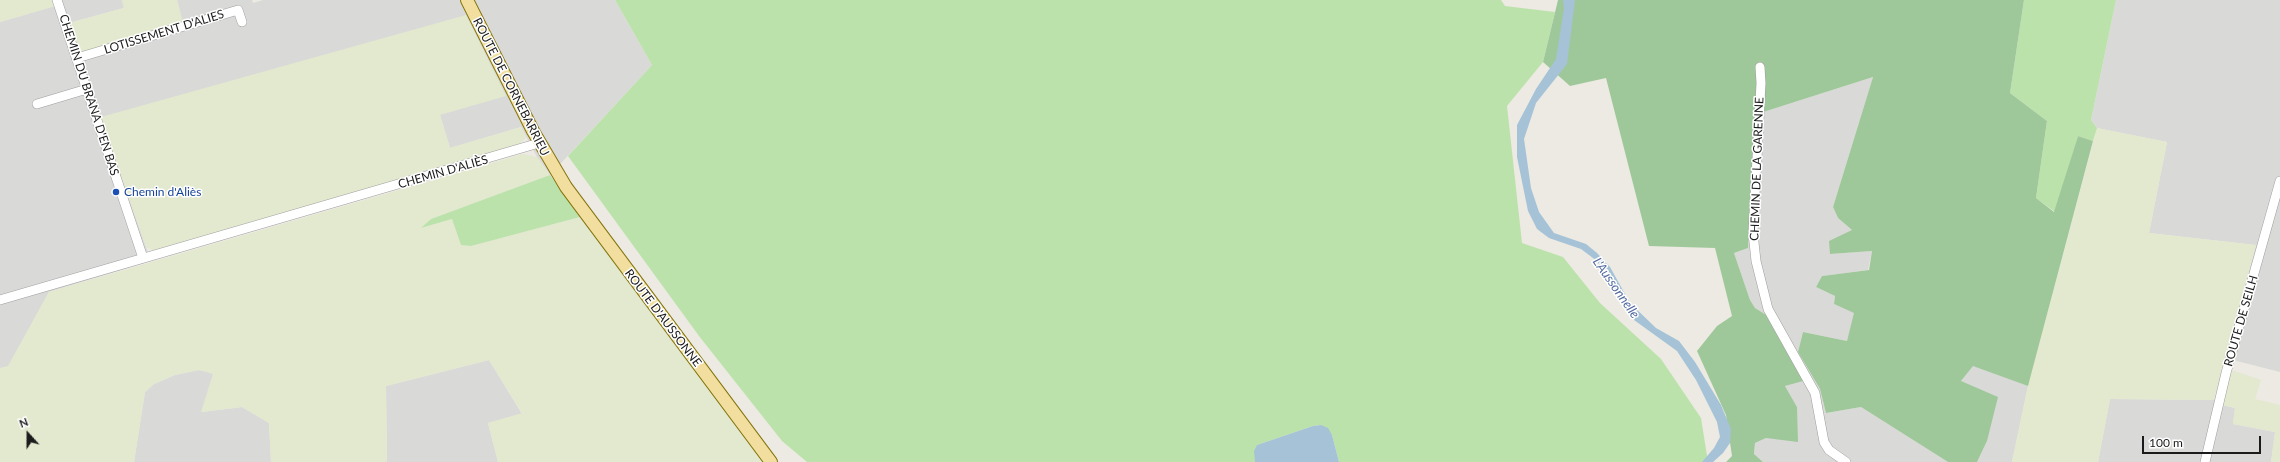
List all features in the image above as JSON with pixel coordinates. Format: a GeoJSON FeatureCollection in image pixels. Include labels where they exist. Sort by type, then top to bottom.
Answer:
{"type":"FeatureCollection","features":[{"type":"Feature","properties":{"kind":"main road","name":"ROUTE DE CORNEBARRIEU"},"geometry":{"type":"LineString","coordinates":[[467,0],[539,143],[556,172]]}},
{"type":"Feature","properties":{"kind":"main road","name":"ROUTE D'AUSSONNE"},"geometry":{"type":"LineString","coordinates":[[556,172],[771,462]]}},
{"type":"Feature","properties":{"kind":"street","name":"CHEMIN DU BRANA D'EN BAS"},"geometry":{"type":"LineString","coordinates":[[57,0],[143,258]]}},
{"type":"Feature","properties":{"kind":"street","name":"LOTISSEMENT D'ALIES"},"geometry":{"type":"LineString","coordinates":[[77,58],[238,10],[242,22]]}},
{"type":"Feature","properties":{"kind":"street","name":"CHEMIN DE LA GARENNE"},"geometry":{"type":"LineString","coordinates":[[1760,67],[1753,233],[1756,261],[1768,309],[1815,393],[1824,442],[1829,450],[1846,462]]}},
{"type":"Feature","properties":{"kind":"street"},"geometry":{"type":"LineString","coordinates":[[37,104],[86,89]]}},
{"type":"Feature","properties":{"kind":"street","name":"CHEMIN D'ALIÈS"},"geometry":{"type":"LineString","coordinates":[[0,300],[539,143]]}},
{"type":"Feature","properties":{"kind":"street","name":"ROUTE DE SEILH"},"geometry":{"type":"LineString","coordinates":[[2205,462],[2226,373],[2280,181]]}},
{"type":"Feature","properties":{"kind":"shaded area"},"geometry":{"type":"Polygon","coordinates":[[[57,0],[122,0],[124,8],[69,23],[183,23],[177,0],[252,0],[253,3],[263,0],[615,0],[652,65],[550,175],[537,157],[521,127],[450,148],[440,115],[101,118],[151,261],[49,292],[8,367],[0,368],[0,22],[58,5],[57,0]]]}},
{"type":"Feature","properties":{"kind":"shaded area"},"geometry":{"type":"Polygon","coordinates":[[[2116,0],[2280,0],[2280,372],[2225,358],[2256,245],[2149,233],[2167,142],[2097,128],[2091,120],[2116,0]]]}},
{"type":"Feature","properties":{"kind":"shaded area"},"geometry":{"type":"Polygon","coordinates":[[[1873,77],[1833,207],[1838,218],[1852,230],[1830,254],[1872,251],[1868,270],[1822,276],[1816,287],[1835,296],[1834,304],[1855,313],[1847,341],[1803,332],[1798,352],[1820,389],[1826,413],[1861,407],[1948,462],[1763,462],[1754,454],[1755,443],[1766,438],[1797,407],[1785,386],[1803,380],[1768,316],[1755,308],[1750,300],[1734,253],[1748,248],[1757,114],[1873,77]]]}},
{"type":"Feature","properties":{"kind":"shaded area"},"geometry":{"type":"Polygon","coordinates":[[[489,360],[522,414],[488,423],[498,462],[387,462],[386,386],[489,360]]]}},
{"type":"Feature","properties":{"kind":"shaded area"},"geometry":{"type":"Polygon","coordinates":[[[1973,365],[2028,386],[2012,462],[1977,462],[1987,441],[1961,381],[1973,365]]]}},
{"type":"Feature","properties":{"kind":"shaded area"},"geometry":{"type":"Polygon","coordinates":[[[199,370],[214,373],[202,412],[242,407],[269,423],[271,462],[134,462],[145,392],[154,384],[175,375],[199,370]]]}},
{"type":"Feature","properties":{"kind":"shaded area"},"geometry":{"type":"Polygon","coordinates":[[[2110,399],[2214,400],[2222,405],[2235,408],[2233,424],[2275,432],[2271,462],[2098,462],[2110,399]]]}},
{"type":"Feature","properties":{"kind":"green space"},"geometry":{"type":"Polygon","coordinates":[[[0,0],[57,0],[59,5],[0,22],[0,0]]]}},
{"type":"Feature","properties":{"kind":"green space"},"geometry":{"type":"Polygon","coordinates":[[[122,0],[177,0],[183,23],[79,54],[69,23],[124,8],[122,0]]]}},
{"type":"Feature","properties":{"kind":"green space"},"geometry":{"type":"Polygon","coordinates":[[[615,0],[1501,0],[1505,6],[1555,12],[1543,62],[1507,106],[1522,243],[1563,257],[1600,303],[1661,359],[1701,418],[1708,462],[1339,462],[1332,435],[1321,425],[1313,426],[1257,445],[1255,462],[807,462],[782,441],[699,336],[568,156],[652,65],[615,0]]]}},
{"type":"Feature","properties":{"kind":"green space"},"geometry":{"type":"Polygon","coordinates":[[[1558,0],[2024,0],[2010,93],[2047,121],[2036,198],[2054,212],[2078,136],[2093,141],[2028,386],[1973,366],[1961,381],[1998,397],[1987,441],[1977,462],[1948,462],[1861,407],[1826,413],[1820,389],[1798,352],[1803,332],[1847,341],[1854,313],[1834,304],[1835,296],[1816,287],[1822,276],[1869,270],[1872,251],[1830,254],[1829,241],[1852,230],[1838,218],[1833,207],[1873,77],[1757,114],[1748,248],[1734,253],[1750,300],[1755,308],[1768,316],[1803,381],[1785,386],[1797,407],[1798,442],[1766,438],[1755,443],[1754,454],[1763,462],[1726,462],[1732,456],[1726,415],[1697,351],[1717,326],[1732,316],[1715,248],[1649,246],[1606,78],[1570,86],[1543,62],[1558,0]]]}},
{"type":"Feature","properties":{"kind":"green space"},"geometry":{"type":"Polygon","coordinates":[[[2024,0],[2116,0],[2091,120],[2097,128],[2093,141],[2078,136],[2055,212],[2036,198],[2047,121],[2010,93],[2024,0]]]}},
{"type":"Feature","properties":{"kind":"green space"},"geometry":{"type":"Polygon","coordinates":[[[466,15],[506,96],[440,115],[450,148],[521,127],[526,137],[519,145],[155,251],[146,247],[101,117],[466,15]]]}},
{"type":"Feature","properties":{"kind":"green space"},"geometry":{"type":"Polygon","coordinates":[[[2097,128],[2167,142],[2149,233],[2256,245],[2214,400],[2110,399],[2098,462],[2012,462],[2028,386],[2097,128]]]}},
{"type":"Feature","properties":{"kind":"green space"},"geometry":{"type":"Polygon","coordinates":[[[523,154],[537,157],[550,175],[431,219],[422,228],[452,219],[461,245],[471,246],[580,217],[764,462],[498,462],[488,423],[522,413],[489,360],[386,386],[387,462],[271,462],[269,423],[242,407],[201,412],[213,374],[199,370],[174,375],[154,384],[145,392],[134,462],[0,462],[0,368],[8,366],[49,292],[523,154]]]}},
{"type":"Feature","properties":{"kind":"green space"},"geometry":{"type":"Polygon","coordinates":[[[550,175],[580,217],[471,246],[461,245],[452,219],[421,228],[431,219],[550,175]]]}},
{"type":"Feature","properties":{"kind":"green space"},"geometry":{"type":"Polygon","coordinates":[[[2231,370],[2261,380],[2255,399],[2280,405],[2280,462],[2271,462],[2275,432],[2233,424],[2235,408],[2222,405],[2231,370]]]}},
{"type":"Feature","properties":{"kind":"water","name":"L'Aussonnelle"},"geometry":{"type":"Polygon","coordinates":[[[1563,0],[1575,0],[1567,64],[1536,103],[1524,139],[1531,188],[1539,212],[1554,233],[1586,244],[1597,253],[1610,267],[1630,303],[1656,328],[1679,341],[1695,362],[1721,405],[1731,429],[1730,443],[1723,453],[1713,462],[1702,462],[1714,448],[1720,437],[1717,422],[1696,380],[1677,351],[1634,320],[1597,261],[1581,249],[1549,238],[1537,229],[1528,211],[1517,157],[1517,125],[1536,89],[1556,59],[1564,8],[1563,0]]]}},
{"type":"Feature","properties":{"kind":"water"},"geometry":{"type":"Polygon","coordinates":[[[1321,425],[1328,428],[1332,435],[1339,462],[1255,462],[1254,451],[1257,445],[1313,426],[1321,425]]]}},
{"type":"Feature","properties":{"kind":"place","name":"Chemin d'Aliès"},"geometry":{"type":"Point","coordinates":[116,192]}}]}
